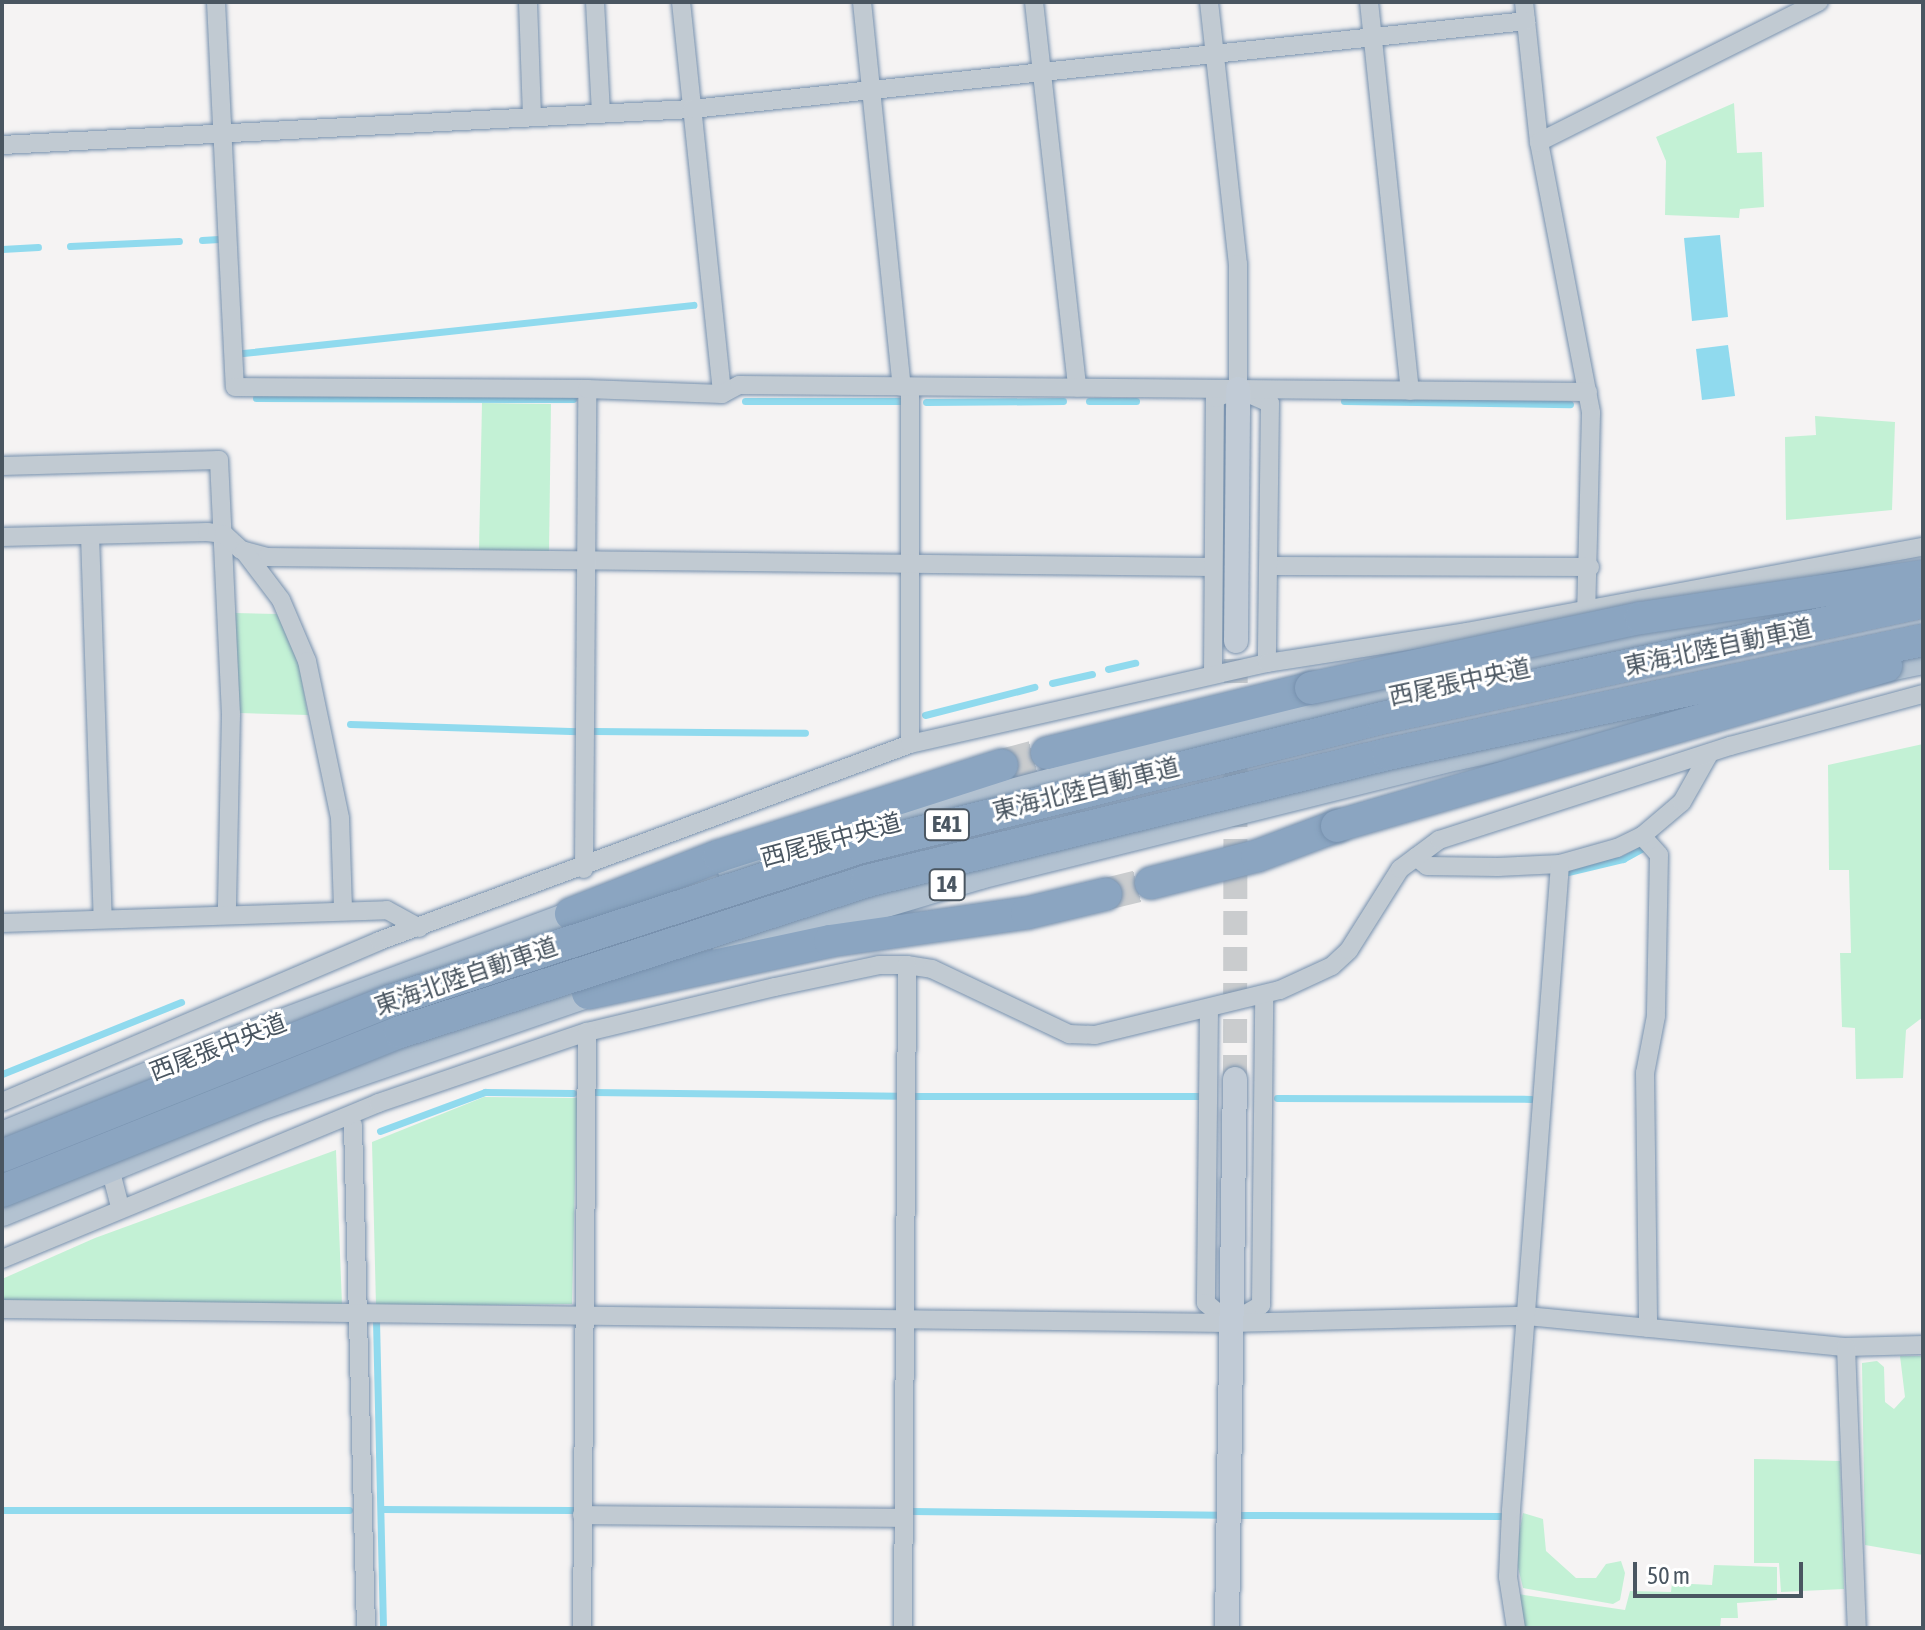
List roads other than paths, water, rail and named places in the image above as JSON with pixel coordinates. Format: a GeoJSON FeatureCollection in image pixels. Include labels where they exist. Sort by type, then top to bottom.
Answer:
{"type":"FeatureCollection","features":[{"type":"Feature","properties":{"kind":"highway"},"geometry":{"type":"LineString","coordinates":[[1047,753],[1311,688],[1669,613],[1923,576]]}},
{"type":"Feature","properties":{"kind":"highway","name":"東海北陸自動車道"},"geometry":{"type":"LineString","coordinates":[[2,1156],[390,1001],[862,847],[1382,718],[1923,602]]}},
{"type":"Feature","properties":{"kind":"highway"},"geometry":{"type":"LineString","coordinates":[[1151,883],[1257,856],[1337,826],[1921,654]]}},
{"type":"Feature","properties":{"kind":"highway","name":"東海北陸自動車道"},"geometry":{"type":"LineString","coordinates":[[2,1191],[400,1032],[867,881],[1388,754],[1921,654]]}},
{"type":"Feature","properties":{"kind":"highway"},"geometry":{"type":"LineString","coordinates":[[571,914],[719,856],[1002,765]]}},
{"type":"Feature","properties":{"kind":"highway"},"geometry":{"type":"LineString","coordinates":[[588,993],[830,941],[987,919],[1106,894]]}},
{"type":"Feature","properties":{"kind":"main road","name":"西尾張中央道"},"geometry":{"type":"LineString","coordinates":[[2,1136],[231,1042],[571,914],[1274,723],[1923,583]]}},
{"type":"Feature","properties":{"kind":"main road","name":"14"},"geometry":{"type":"LineString","coordinates":[[2,1212],[367,1067],[588,993],[980,875],[1458,756],[1921,654]]}},
{"type":"Feature","properties":{"kind":"street"},"geometry":{"type":"LineString","coordinates":[[216,2],[235,387],[587,389],[722,394],[739,385],[1588,392]]}},
{"type":"Feature","properties":{"kind":"street"},"geometry":{"type":"LineString","coordinates":[[528,2],[532,117]]}},
{"type":"Feature","properties":{"kind":"street"},"geometry":{"type":"LineString","coordinates":[[595,2],[601,114]]}},
{"type":"Feature","properties":{"kind":"street"},"geometry":{"type":"LineString","coordinates":[[681,2],[722,394]]}},
{"type":"Feature","properties":{"kind":"street"},"geometry":{"type":"LineString","coordinates":[[862,2],[906,387],[910,744]]}},
{"type":"Feature","properties":{"kind":"street"},"geometry":{"type":"LineString","coordinates":[[1034,2],[1077,388]]}},
{"type":"Feature","properties":{"kind":"street"},"geometry":{"type":"LineString","coordinates":[[1209,2],[1238,264],[1236,641]]}},
{"type":"Feature","properties":{"kind":"street"},"geometry":{"type":"LineString","coordinates":[[1369,2],[1410,391]]}},
{"type":"Feature","properties":{"kind":"street"},"geometry":{"type":"LineString","coordinates":[[1539,142],[1819,2]]}},
{"type":"Feature","properties":{"kind":"street"},"geometry":{"type":"LineString","coordinates":[[2,145],[692,109],[1373,37],[1525,11],[1539,142],[1588,392],[1590,567],[1586,611]]}},
{"type":"Feature","properties":{"kind":"street"},"geometry":{"type":"LineString","coordinates":[[584,869],[587,389]]}},
{"type":"Feature","properties":{"kind":"street"},"geometry":{"type":"LineString","coordinates":[[1213,674],[1215,398],[1238,389],[1270,403],[1267,663]]}},
{"type":"Feature","properties":{"kind":"street"},"geometry":{"type":"LineString","coordinates":[[2,466],[219,460],[231,714],[227,912]]}},
{"type":"Feature","properties":{"kind":"street"},"geometry":{"type":"LineString","coordinates":[[2,537],[224,534],[244,551],[281,600],[307,661],[340,818],[343,910]]}},
{"type":"Feature","properties":{"kind":"street"},"geometry":{"type":"LineString","coordinates":[[90,535],[103,919]]}},
{"type":"Feature","properties":{"kind":"street"},"geometry":{"type":"LineString","coordinates":[[2,1128],[10,1098],[419,928],[584,869],[732,807],[910,744],[1267,663],[1586,611],[1923,547]]}},
{"type":"Feature","properties":{"kind":"street"},"geometry":{"type":"LineString","coordinates":[[244,551],[267,557],[1212,567]]}},
{"type":"Feature","properties":{"kind":"street"},"geometry":{"type":"LineString","coordinates":[[1831,565],[1840,602]]}},
{"type":"Feature","properties":{"kind":"street"},"geometry":{"type":"LineString","coordinates":[[1269,566],[1590,567]]}},
{"type":"Feature","properties":{"kind":"street"},"geometry":{"type":"LineString","coordinates":[[2,1259],[310,1127],[587,1032],[821,977],[907,965],[932,969],[1069,1034],[1112,1032],[1264,995],[1332,966],[1349,950],[1400,869],[1452,835],[1709,754],[1923,692],[1921,654]]}},
{"type":"Feature","properties":{"kind":"street"},"geometry":{"type":"LineString","coordinates":[[1416,857],[1427,866],[1560,864],[1642,836],[1682,802],[1709,754]]}},
{"type":"Feature","properties":{"kind":"street"},"geometry":{"type":"LineString","coordinates":[[1642,836],[1659,855],[1656,1016],[1645,1073],[1648,1328]]}},
{"type":"Feature","properties":{"kind":"street"},"geometry":{"type":"LineString","coordinates":[[1516,1628],[1508,1577],[1560,864]]}},
{"type":"Feature","properties":{"kind":"street"},"geometry":{"type":"LineString","coordinates":[[2,923],[227,912],[387,910],[419,928]]}},
{"type":"Feature","properties":{"kind":"street"},"geometry":{"type":"LineString","coordinates":[[903,1628],[907,965]]}},
{"type":"Feature","properties":{"kind":"street"},"geometry":{"type":"LineString","coordinates":[[1230,1323],[1261,1305],[1264,995]]}},
{"type":"Feature","properties":{"kind":"street"},"geometry":{"type":"LineString","coordinates":[[1209,1008],[1206,1303],[1230,1323]]}},
{"type":"Feature","properties":{"kind":"street"},"geometry":{"type":"LineString","coordinates":[[582,1628],[581,1312],[587,1032]]}},
{"type":"Feature","properties":{"kind":"street"},"geometry":{"type":"LineString","coordinates":[[1227,1628],[1235,1079]]}},
{"type":"Feature","properties":{"kind":"street"},"geometry":{"type":"LineString","coordinates":[[353,1125],[355,1315],[366,1628]]}},
{"type":"Feature","properties":{"kind":"street"},"geometry":{"type":"LineString","coordinates":[[110,1168],[120,1207]]}},
{"type":"Feature","properties":{"kind":"street"},"geometry":{"type":"LineString","coordinates":[[2,1309],[355,1315],[581,1312],[1230,1323],[1527,1316],[1846,1347],[1923,1345]]}},
{"type":"Feature","properties":{"kind":"street"},"geometry":{"type":"LineString","coordinates":[[1846,1347],[1857,1628]]}},
{"type":"Feature","properties":{"kind":"street"},"geometry":{"type":"LineString","coordinates":[[582,1515],[904,1518]]}},
{"type":"Feature","properties":{"kind":"water"},"geometry":{"type":"Polygon","coordinates":[[[1720,235],[1728,317],[1692,321],[1684,238],[1720,235]]]}},
{"type":"Feature","properties":{"kind":"water"},"geometry":{"type":"Polygon","coordinates":[[[1728,345],[1735,396],[1702,400],[1696,349],[1728,345]]]}},
{"type":"Feature","properties":{"kind":"waterway"},"geometry":{"type":"LineString","coordinates":[[202,240],[219,239]]}},
{"type":"Feature","properties":{"kind":"waterway"},"geometry":{"type":"LineString","coordinates":[[70,246],[179,241]]}},
{"type":"Feature","properties":{"kind":"waterway"},"geometry":{"type":"LineString","coordinates":[[2,249],[38,247]]}},
{"type":"Feature","properties":{"kind":"waterway"},"geometry":{"type":"LineString","coordinates":[[243,353],[693,305]]}},
{"type":"Feature","properties":{"kind":"waterway"},"geometry":{"type":"LineString","coordinates":[[256,398],[573,399]]}},
{"type":"Feature","properties":{"kind":"waterway"},"geometry":{"type":"LineString","coordinates":[[745,401],[904,401]]}},
{"type":"Feature","properties":{"kind":"waterway"},"geometry":{"type":"LineString","coordinates":[[926,402],[1063,401]]}},
{"type":"Feature","properties":{"kind":"waterway"},"geometry":{"type":"LineString","coordinates":[[1089,401],[1136,401]]}},
{"type":"Feature","properties":{"kind":"waterway"},"geometry":{"type":"LineString","coordinates":[[1344,401],[1570,404]]}},
{"type":"Feature","properties":{"kind":"waterway"},"geometry":{"type":"LineString","coordinates":[[1108,669],[1135,663]]}},
{"type":"Feature","properties":{"kind":"waterway"},"geometry":{"type":"LineString","coordinates":[[1052,683],[1092,674]]}},
{"type":"Feature","properties":{"kind":"waterway"},"geometry":{"type":"LineString","coordinates":[[925,715],[1034,687]]}},
{"type":"Feature","properties":{"kind":"waterway"},"geometry":{"type":"LineString","coordinates":[[350,724],[578,731]]}},
{"type":"Feature","properties":{"kind":"waterway"},"geometry":{"type":"LineString","coordinates":[[594,731],[805,733]]}},
{"type":"Feature","properties":{"kind":"waterway"},"geometry":{"type":"LineString","coordinates":[[1568,872],[1623,859],[1648,845]]}},
{"type":"Feature","properties":{"kind":"waterway"},"geometry":{"type":"LineString","coordinates":[[2,1074],[181,1002]]}},
{"type":"Feature","properties":{"kind":"waterway"},"geometry":{"type":"LineString","coordinates":[[380,1131],[485,1092],[573,1093]]}},
{"type":"Feature","properties":{"kind":"waterway"},"geometry":{"type":"LineString","coordinates":[[591,1092],[898,1096]]}},
{"type":"Feature","properties":{"kind":"waterway"},"geometry":{"type":"LineString","coordinates":[[913,1096],[1200,1096]]}},
{"type":"Feature","properties":{"kind":"waterway"},"geometry":{"type":"LineString","coordinates":[[1277,1098],[1531,1099]]}},
{"type":"Feature","properties":{"kind":"waterway"},"geometry":{"type":"LineString","coordinates":[[376,1320],[383,1628]]}},
{"type":"Feature","properties":{"kind":"waterway"},"geometry":{"type":"LineString","coordinates":[[381,1509],[574,1510]]}},
{"type":"Feature","properties":{"kind":"waterway"},"geometry":{"type":"LineString","coordinates":[[2,1510],[349,1510]]}},
{"type":"Feature","properties":{"kind":"waterway"},"geometry":{"type":"LineString","coordinates":[[911,1511],[1219,1515]]}},
{"type":"Feature","properties":{"kind":"waterway"},"geometry":{"type":"LineString","coordinates":[[1240,1515],[1501,1516]]}},
{"type":"Feature","properties":{"kind":"tunnel"},"geometry":{"type":"LineString","coordinates":[[1235,1079],[1236,641]]}},
{"type":"Feature","properties":{"kind":"tunnel"},"geometry":{"type":"LineString","coordinates":[[1002,765],[1047,753]]}},
{"type":"Feature","properties":{"kind":"tunnel"},"geometry":{"type":"LineString","coordinates":[[1106,894],[1151,883]]}}]}
